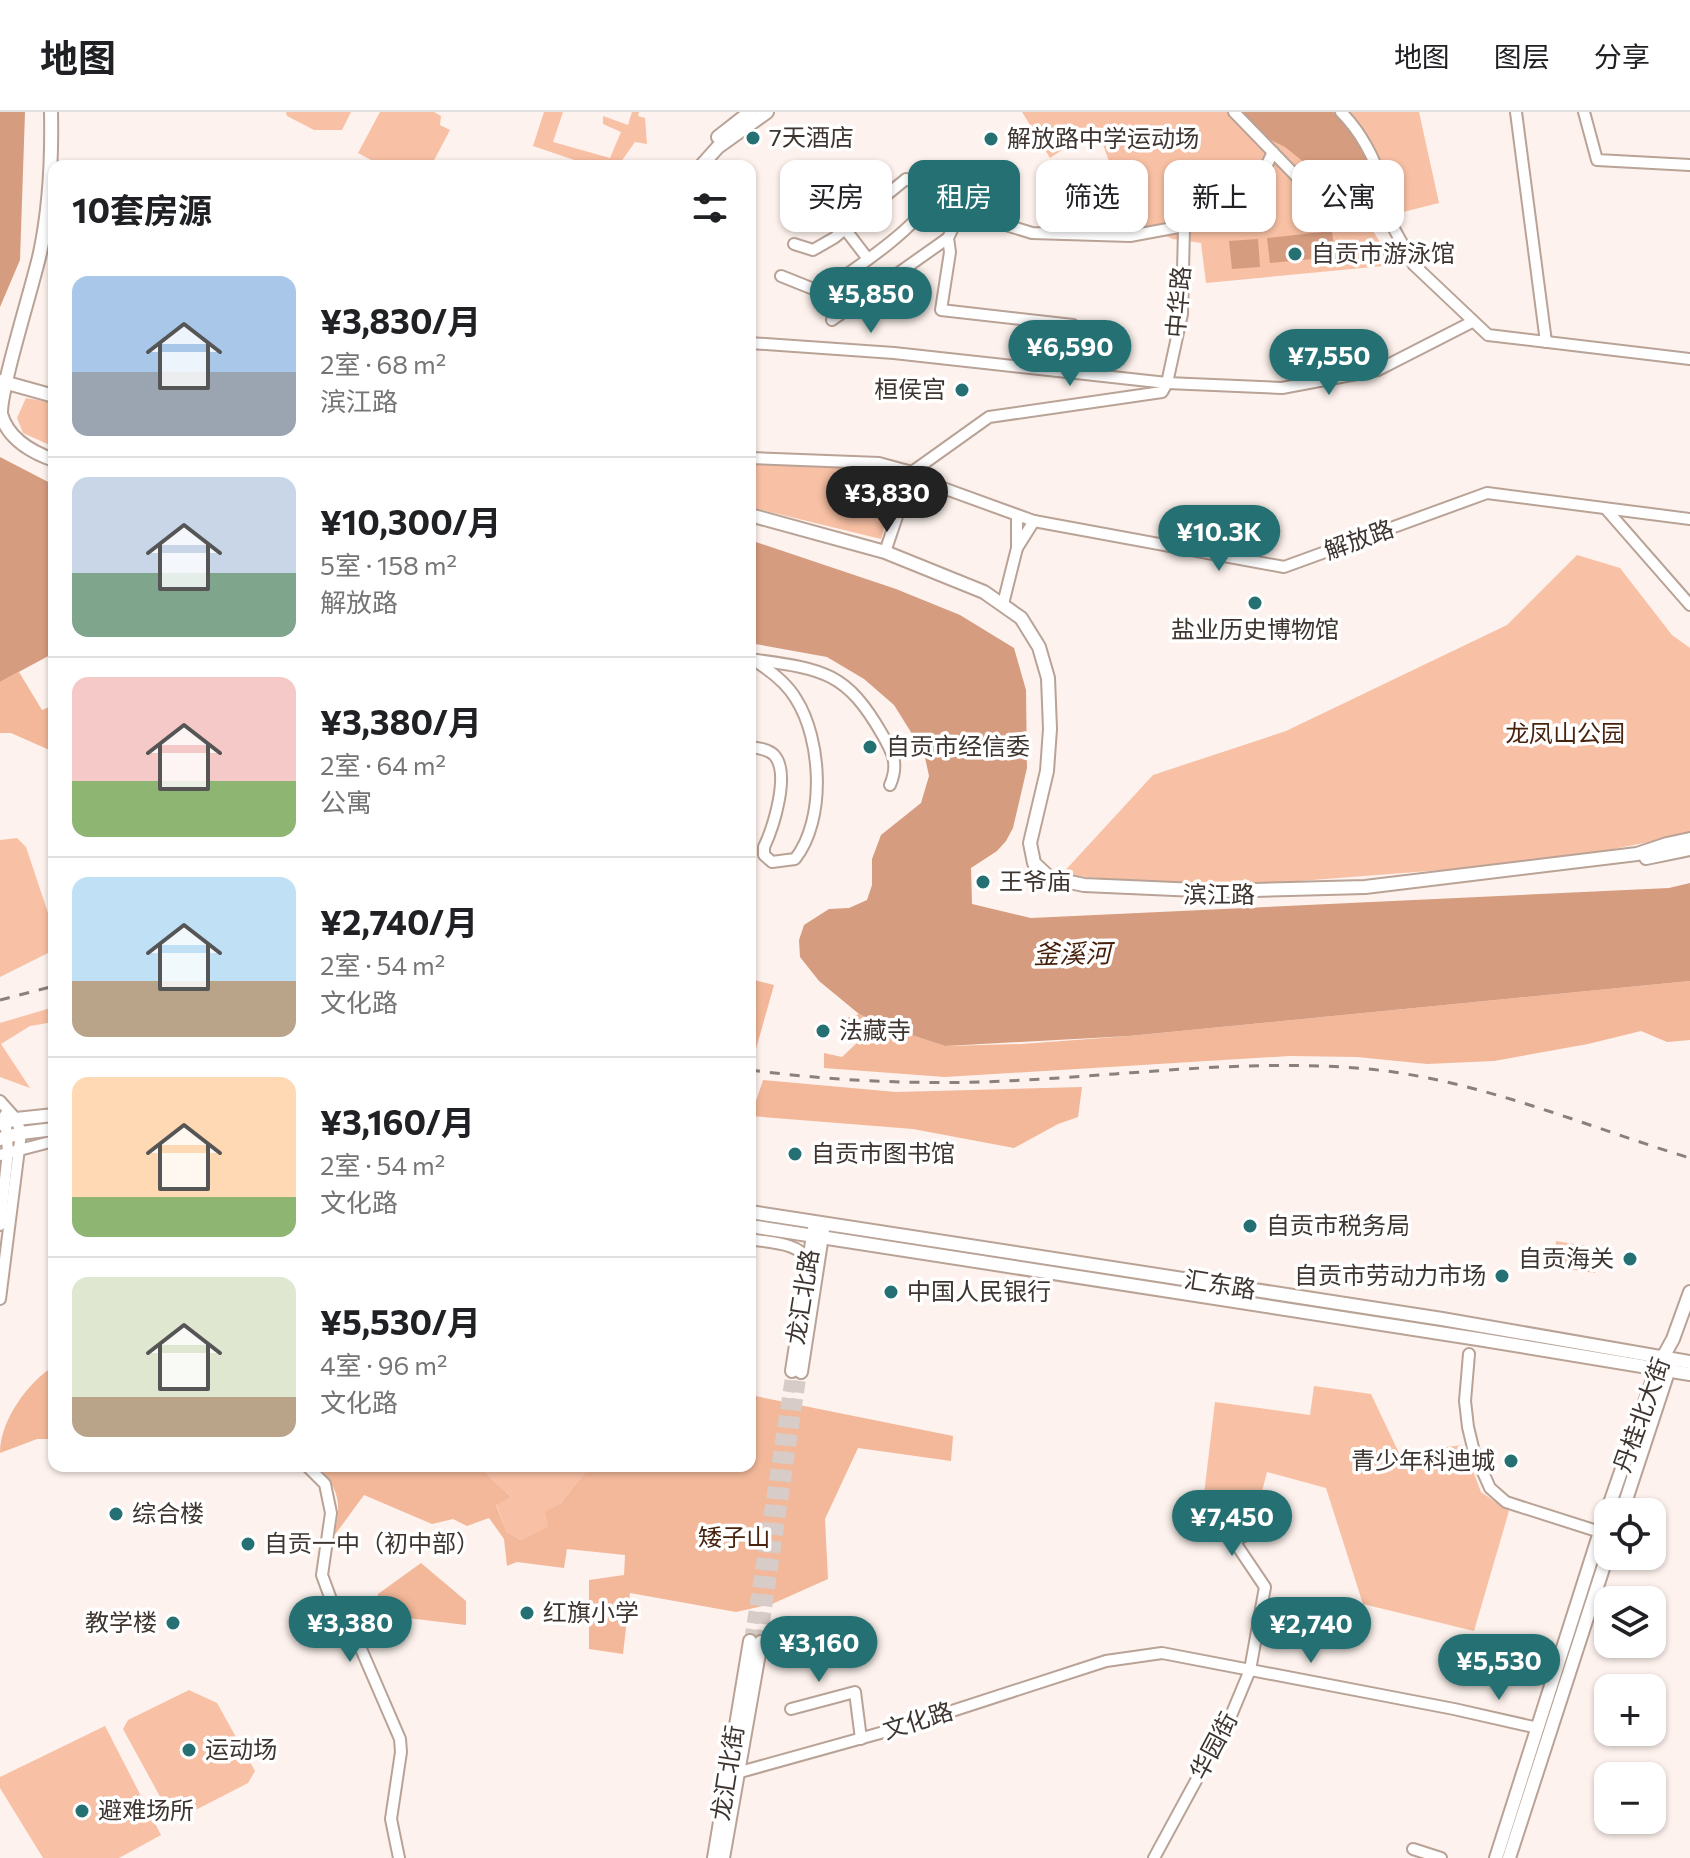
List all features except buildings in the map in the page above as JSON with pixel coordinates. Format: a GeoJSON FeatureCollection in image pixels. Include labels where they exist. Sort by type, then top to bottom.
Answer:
{"type":"FeatureCollection","features":[{"type":"Feature","properties":{"kind":"main road"},"geometry":{"type":"LineString","coordinates":[[51,112],[52,160]]}},
{"type":"Feature","properties":{"kind":"main road"},"geometry":{"type":"LineString","coordinates":[[696,160],[750,112]]}},
{"type":"Feature","properties":{"kind":"main road"},"geometry":{"type":"LineString","coordinates":[[706,160],[718,147],[767,112]]}},
{"type":"Feature","properties":{"kind":"main road"},"geometry":{"type":"LineString","coordinates":[[48,199],[40,252],[2,382],[0,412],[12,438],[48,458]]}},
{"type":"Feature","properties":{"kind":"main road"},"geometry":{"type":"LineString","coordinates":[[2,382],[48,394]]}},
{"type":"Feature","properties":{"kind":"main road","name":"滨江路"},"geometry":{"type":"LineString","coordinates":[[756,517],[885,552],[984,592],[1021,618],[1039,647],[1048,678],[1050,729],[1047,771],[1030,843],[1034,863],[1050,878],[1084,885],[1219,891],[1365,887],[1637,854],[1690,839]]}},
{"type":"Feature","properties":{"kind":"main road","name":"滨江路"},"geometry":{"type":"LineString","coordinates":[[1003,604],[1033,649],[1041,682],[1044,733],[1041,770],[1024,843],[1028,867],[1047,884],[1082,892],[1219,897],[1367,893],[1638,861],[1690,849]]}},
{"type":"Feature","properties":{"kind":"main road"},"geometry":{"type":"LineString","coordinates":[[1638,861],[1690,856]]}},
{"type":"Feature","properties":{"kind":"main road"},"geometry":{"type":"LineString","coordinates":[[7,1122],[48,1116]]}},
{"type":"Feature","properties":{"kind":"main road"},"geometry":{"type":"LineString","coordinates":[[10,1136],[48,1130]]}},
{"type":"Feature","properties":{"kind":"main road","name":"汇东路"},"geometry":{"type":"LineString","coordinates":[[756,1213],[1442,1319],[1665,1364],[1690,1374]]}},
{"type":"Feature","properties":{"kind":"main road","name":"龙汇北路"},"geometry":{"type":"LineString","coordinates":[[817,1236],[809,1261],[796,1372],[817,1236],[819,1222]]}},
{"type":"Feature","properties":{"kind":"main road","name":"汇东路"},"geometry":{"type":"LineString","coordinates":[[756,1227],[1665,1364],[1690,1362]]}},
{"type":"Feature","properties":{"kind":"main road","name":"丹桂北大街"},"geometry":{"type":"LineString","coordinates":[[1626,1498],[1665,1364],[1690,1292]]}},
{"type":"Feature","properties":{"kind":"main road","name":"丹桂北大街"},"geometry":{"type":"LineString","coordinates":[[1613,1498],[1665,1364]]}},
{"type":"Feature","properties":{"kind":"main road","name":"丹桂北大街"},"geometry":{"type":"LineString","coordinates":[[1496,1858],[1594,1551]]}},
{"type":"Feature","properties":{"kind":"main road"},"geometry":{"type":"LineString","coordinates":[[1509,1858],[1602,1570]]}},
{"type":"Feature","properties":{"kind":"main road","name":"龙汇北街"},"geometry":{"type":"LineString","coordinates":[[723,1858],[755,1641]]}},
{"type":"Feature","properties":{"kind":"main road","name":"龙汇北街"},"geometry":{"type":"LineString","coordinates":[[714,1858],[733,1774]]}},
{"type":"Feature","properties":{"kind":"street"},"geometry":{"type":"LineString","coordinates":[[1234,112],[1292,172]]}},
{"type":"Feature","properties":{"kind":"street"},"geometry":{"type":"LineString","coordinates":[[1341,112],[1356,127],[1374,160]]}},
{"type":"Feature","properties":{"kind":"street"},"geometry":{"type":"LineString","coordinates":[[1516,112],[1546,342]]}},
{"type":"Feature","properties":{"kind":"street"},"geometry":{"type":"LineString","coordinates":[[1584,112],[1597,160],[1690,165]]}},
{"type":"Feature","properties":{"kind":"street"},"geometry":{"type":"LineString","coordinates":[[1269,160],[1273,152]]}},
{"type":"Feature","properties":{"kind":"street"},"geometry":{"type":"LineString","coordinates":[[781,276],[821,292],[868,259],[917,220],[928,200],[926,187],[906,179],[892,190]]}},
{"type":"Feature","properties":{"kind":"street"},"geometry":{"type":"LineString","coordinates":[[832,320],[948,238],[962,209],[973,207],[993,221],[1032,233],[1130,236],[1164,231]]}},
{"type":"Feature","properties":{"kind":"street"},"geometry":{"type":"LineString","coordinates":[[794,244],[813,250],[840,232]]}},
{"type":"Feature","properties":{"kind":"street"},"geometry":{"type":"LineString","coordinates":[[847,232],[868,259]]}},
{"type":"Feature","properties":{"kind":"street","name":"中华路"},"geometry":{"type":"LineString","coordinates":[[1167,383],[1182,314],[1184,232]]}},
{"type":"Feature","properties":{"kind":"street"},"geometry":{"type":"LineString","coordinates":[[1396,232],[1414,265],[1488,335],[1690,359]]}},
{"type":"Feature","properties":{"kind":"street"},"geometry":{"type":"LineString","coordinates":[[948,238],[950,252],[941,310],[1073,325]]}},
{"type":"Feature","properties":{"kind":"street"},"geometry":{"type":"LineString","coordinates":[[827,287],[846,310]]}},
{"type":"Feature","properties":{"kind":"street"},"geometry":{"type":"LineString","coordinates":[[756,343],[894,353],[1167,383],[1282,388],[1378,370],[1472,322]]}},
{"type":"Feature","properties":{"kind":"street"},"geometry":{"type":"LineString","coordinates":[[885,552],[912,472],[989,417],[1162,392],[1167,383]]}},
{"type":"Feature","properties":{"kind":"street","name":"解放路"},"geometry":{"type":"LineString","coordinates":[[756,458],[879,463],[912,472],[932,484],[1034,521],[1284,567],[1487,493],[1690,519]]}},
{"type":"Feature","properties":{"kind":"street"},"geometry":{"type":"LineString","coordinates":[[1606,509],[1690,605]]}},
{"type":"Feature","properties":{"kind":"street"},"geometry":{"type":"LineString","coordinates":[[1003,604],[1017,548],[1017,516]]}},
{"type":"Feature","properties":{"kind":"street"},"geometry":{"type":"LineString","coordinates":[[1017,548],[1034,521]]}},
{"type":"Feature","properties":{"kind":"street"},"geometry":{"type":"LineString","coordinates":[[756,659],[814,669],[847,686],[870,712],[894,754],[895,773],[890,785]]}},
{"type":"Feature","properties":{"kind":"street"},"geometry":{"type":"LineString","coordinates":[[756,662],[795,697],[811,733],[817,769],[816,796],[807,838],[795,859],[772,862],[764,855],[779,795],[781,769],[774,755],[756,748]]}},
{"type":"Feature","properties":{"kind":"street"},"geometry":{"type":"LineString","coordinates":[[0,1299],[10,1136],[3,1105]]}},
{"type":"Feature","properties":{"kind":"street"},"geometry":{"type":"LineString","coordinates":[[9,1152],[48,1142]]}},
{"type":"Feature","properties":{"kind":"street"},"geometry":{"type":"LineString","coordinates":[[0,1225],[9,1152]]}},
{"type":"Feature","properties":{"kind":"street"},"geometry":{"type":"LineString","coordinates":[[756,1240],[793,1247],[803,1251],[809,1261]]}},
{"type":"Feature","properties":{"kind":"street"},"geometry":{"type":"LineString","coordinates":[[1469,1354],[1465,1401],[1468,1427],[1474,1452],[1490,1488],[1506,1502],[1594,1530]]}},
{"type":"Feature","properties":{"kind":"street"},"geometry":{"type":"LineString","coordinates":[[313,1472],[325,1484],[331,1513],[322,1575],[333,1605],[355,1635],[400,1739],[401,1752],[391,1819],[399,1858]]}},
{"type":"Feature","properties":{"kind":"street","name":"华园街"},"geometry":{"type":"LineString","coordinates":[[1154,1858],[1230,1718],[1250,1670],[1265,1587],[1234,1541],[1215,1521]]}},
{"type":"Feature","properties":{"kind":"street"},"geometry":{"type":"LineString","coordinates":[[1234,1541],[1259,1528]]}},
{"type":"Feature","properties":{"kind":"street","name":"文化路"},"geometry":{"type":"LineString","coordinates":[[733,1774],[861,1739],[1106,1661],[1162,1653],[1250,1670]]}},
{"type":"Feature","properties":{"kind":"street"},"geometry":{"type":"LineString","coordinates":[[1250,1670],[1538,1728]]}},
{"type":"Feature","properties":{"kind":"street"},"geometry":{"type":"LineString","coordinates":[[791,1709],[855,1692],[861,1739]]}},
{"type":"Feature","properties":{"kind":"street"},"geometry":{"type":"LineString","coordinates":[[1413,1849],[1441,1858]]}},
{"type":"Feature","properties":{"kind":"green space"},"geometry":{"type":"Polygon","coordinates":[[[286,112],[351,112],[342,130],[314,130],[287,116],[286,112]]]}},
{"type":"Feature","properties":{"kind":"green space"},"geometry":{"type":"Polygon","coordinates":[[[380,112],[434,112],[441,116],[440,125],[450,130],[434,160],[371,160],[358,153],[380,112]]]}},
{"type":"Feature","properties":{"kind":"green space"},"geometry":{"type":"Polygon","coordinates":[[[544,112],[563,112],[553,142],[610,158],[621,132],[603,124],[603,116],[628,125],[632,112],[639,112],[638,116],[645,118],[647,144],[635,142],[622,160],[574,160],[533,146],[544,112]]]}},
{"type":"Feature","properties":{"kind":"green space"},"geometry":{"type":"Polygon","coordinates":[[[1022,112],[1419,112],[1439,203],[1404,212],[1404,160],[1292,160],[1292,232],[1374,232],[1394,265],[1206,283],[1201,243],[1173,239],[1148,229],[1148,160],[1108,160],[1097,127],[1050,158],[1022,112]]]}},
{"type":"Feature","properties":{"kind":"green space"},"geometry":{"type":"Polygon","coordinates":[[[26,398],[48,402],[48,444],[23,433],[17,418],[26,398]]]}},
{"type":"Feature","properties":{"kind":"green space"},"geometry":{"type":"Polygon","coordinates":[[[756,464],[885,469],[897,489],[881,539],[756,508],[756,464]]]}},
{"type":"Feature","properties":{"kind":"green space","name":"龙凤山公园"},"geometry":{"type":"Polygon","coordinates":[[[1577,555],[1620,568],[1672,635],[1690,648],[1690,834],[1547,862],[1220,887],[1061,875],[1153,775],[1286,731],[1507,625],[1577,555]]]}},
{"type":"Feature","properties":{"kind":"green space"},"geometry":{"type":"Polygon","coordinates":[[[19,672],[42,710],[48,708],[48,749],[11,733],[0,733],[0,682],[19,672]]]}},
{"type":"Feature","properties":{"kind":"green space"},"geometry":{"type":"Polygon","coordinates":[[[17,838],[26,847],[48,913],[48,953],[0,977],[0,840],[17,838]]]}},
{"type":"Feature","properties":{"kind":"green space"},"geometry":{"type":"Polygon","coordinates":[[[756,980],[774,985],[756,1049],[756,980]]]}},
{"type":"Feature","properties":{"kind":"green space"},"geometry":{"type":"Polygon","coordinates":[[[1690,981],[1690,1040],[1667,1042],[1641,1031],[1494,1061],[1427,1064],[1357,1057],[1290,1056],[945,1077],[824,1068],[824,1053],[842,1057],[859,1041],[841,1020],[859,1014],[945,1046],[1022,1044],[1690,981]]]}},
{"type":"Feature","properties":{"kind":"green space"},"geometry":{"type":"Polygon","coordinates":[[[48,1009],[48,1023],[30,1026],[1,1044],[30,1088],[0,1077],[0,1023],[48,1009]]]}},
{"type":"Feature","properties":{"kind":"green space"},"geometry":{"type":"Polygon","coordinates":[[[763,1080],[896,1092],[1082,1087],[1078,1117],[1058,1124],[1014,1148],[913,1129],[756,1116],[756,1101],[763,1080]]]}},
{"type":"Feature","properties":{"kind":"green space"},"geometry":{"type":"Polygon","coordinates":[[[1556,1241],[1598,1248],[1595,1273],[1553,1267],[1556,1241]]]}},
{"type":"Feature","properties":{"kind":"green space"},"geometry":{"type":"Polygon","coordinates":[[[48,1370],[48,1439],[37,1439],[0,1453],[10,1416],[25,1393],[48,1370]]]}},
{"type":"Feature","properties":{"kind":"green space"},"geometry":{"type":"Polygon","coordinates":[[[1314,1386],[1371,1394],[1399,1453],[1463,1445],[1481,1492],[1509,1511],[1474,1631],[1363,1604],[1326,1488],[1267,1472],[1255,1518],[1202,1511],[1215,1402],[1310,1415],[1314,1386]]]}},
{"type":"Feature","properties":{"kind":"green space","name":"矮子山"},"geometry":{"type":"Polygon","coordinates":[[[756,1396],[953,1436],[951,1461],[858,1448],[825,1519],[828,1579],[772,1604],[736,1612],[630,1593],[623,1654],[589,1649],[589,1580],[624,1575],[625,1555],[567,1549],[564,1568],[517,1562],[507,1566],[504,1539],[489,1518],[467,1526],[453,1519],[432,1524],[364,1495],[334,1536],[337,1499],[323,1472],[486,1472],[511,1497],[496,1505],[507,1532],[521,1540],[548,1527],[545,1512],[561,1503],[585,1472],[756,1472],[756,1396]]]}},
{"type":"Feature","properties":{"kind":"green space"},"geometry":{"type":"Polygon","coordinates":[[[486,1472],[585,1472],[561,1503],[546,1512],[549,1527],[521,1540],[507,1532],[496,1504],[511,1497],[486,1472]]]}},
{"type":"Feature","properties":{"kind":"green space"},"geometry":{"type":"Polygon","coordinates":[[[421,1563],[466,1601],[466,1625],[374,1614],[378,1594],[421,1563]]]}},
{"type":"Feature","properties":{"kind":"green space","name":"运动场"},"geometry":{"type":"Polygon","coordinates":[[[189,1690],[217,1703],[255,1771],[248,1783],[180,1818],[169,1813],[123,1729],[128,1720],[189,1690]]]}},
{"type":"Feature","properties":{"kind":"green space","name":"避难场所"},"geometry":{"type":"Polygon","coordinates":[[[105,1726],[161,1835],[119,1858],[43,1858],[0,1788],[0,1777],[105,1726]]]}},
{"type":"Feature","properties":{"kind":"water"},"geometry":{"type":"Polygon","coordinates":[[[0,112],[25,112],[20,260],[0,307],[0,112]]]}},
{"type":"Feature","properties":{"kind":"water"},"geometry":{"type":"Polygon","coordinates":[[[1238,112],[1333,112],[1355,138],[1366,160],[1301,160],[1267,138],[1238,112]]]}},
{"type":"Feature","properties":{"kind":"water"},"geometry":{"type":"Polygon","coordinates":[[[1332,232],[1335,257],[1270,263],[1267,238],[1332,232]]]}},
{"type":"Feature","properties":{"kind":"water"},"geometry":{"type":"Polygon","coordinates":[[[1258,239],[1260,267],[1232,269],[1229,241],[1258,239]]]}},
{"type":"Feature","properties":{"kind":"water"},"geometry":{"type":"Polygon","coordinates":[[[0,457],[48,482],[48,656],[0,682],[0,457]]]}},
{"type":"Feature","properties":{"kind":"water","name":"釜溪河"},"geometry":{"type":"Polygon","coordinates":[[[756,542],[896,589],[960,615],[1014,648],[1026,690],[1027,768],[1013,828],[1006,841],[997,851],[971,868],[972,904],[1031,918],[1669,888],[1690,883],[1690,981],[1129,1036],[945,1046],[893,1029],[859,1014],[819,981],[800,957],[799,940],[804,925],[829,909],[849,908],[867,900],[872,885],[872,859],[881,835],[921,803],[929,776],[924,753],[894,705],[864,679],[827,657],[756,644],[756,542]]]}},
{"type":"Feature","properties":{"kind":"tunnel"},"geometry":{"type":"LineString","coordinates":[[750,1641],[792,1371]]}},
{"type":"Feature","properties":{"kind":"tunnel"},"geometry":{"type":"LineString","coordinates":[[761,1642],[801,1372]]}},
{"type":"Feature","properties":{"kind":"railway"},"geometry":{"type":"LineString","coordinates":[[0,1000],[48,988]]}},
{"type":"Feature","properties":{"kind":"railway"},"geometry":{"type":"LineString","coordinates":[[756,1071],[813,1077],[941,1083],[1224,1067],[1356,1068],[1399,1073],[1483,1091],[1690,1158]]}},
{"type":"Feature","properties":{"kind":"place","name":"7天酒店"},"geometry":{"type":"Point","coordinates":[753,138]}},
{"type":"Feature","properties":{"kind":"place","name":"解放路中学运动场"},"geometry":{"type":"Point","coordinates":[991,139]}},
{"type":"Feature","properties":{"kind":"place","name":"自贡市游泳馆"},"geometry":{"type":"Point","coordinates":[1295,254]}},
{"type":"Feature","properties":{"kind":"place","name":"桓侯宫"},"geometry":{"type":"Point","coordinates":[962,390]}},
{"type":"Feature","properties":{"kind":"place","name":"盐业历史博物馆"},"geometry":{"type":"Point","coordinates":[1255,603]}},
{"type":"Feature","properties":{"kind":"place","name":"自贡市经信委"},"geometry":{"type":"Point","coordinates":[870,747]}},
{"type":"Feature","properties":{"kind":"place","name":"王爷庙"},"geometry":{"type":"Point","coordinates":[983,882]}},
{"type":"Feature","properties":{"kind":"place","name":"法藏寺"},"geometry":{"type":"Point","coordinates":[823,1031]}},
{"type":"Feature","properties":{"kind":"place","name":"自贡市图书馆"},"geometry":{"type":"Point","coordinates":[795,1154]}},
{"type":"Feature","properties":{"kind":"place","name":"自贡市税务局"},"geometry":{"type":"Point","coordinates":[1250,1226]}},
{"type":"Feature","properties":{"kind":"place","name":"自贡海关"},"geometry":{"type":"Point","coordinates":[1630,1259]}},
{"type":"Feature","properties":{"kind":"place","name":"自贡市劳动力市场"},"geometry":{"type":"Point","coordinates":[1502,1276]}},
{"type":"Feature","properties":{"kind":"place","name":"中国人民银行"},"geometry":{"type":"Point","coordinates":[891,1292]}},
{"type":"Feature","properties":{"kind":"place","name":"青少年科迪城"},"geometry":{"type":"Point","coordinates":[1511,1461]}},
{"type":"Feature","properties":{"kind":"place","name":"综合楼"},"geometry":{"type":"Point","coordinates":[116,1514]}},
{"type":"Feature","properties":{"kind":"place","name":"自贡一中（初中部）"},"geometry":{"type":"Point","coordinates":[248,1544]}},
{"type":"Feature","properties":{"kind":"place","name":"红旗小学"},"geometry":{"type":"Point","coordinates":[527,1613]}},
{"type":"Feature","properties":{"kind":"place","name":"教学楼"},"geometry":{"type":"Point","coordinates":[173,1623]}},
{"type":"Feature","properties":{"kind":"place","name":"运动场"},"geometry":{"type":"Point","coordinates":[189,1750]}},
{"type":"Feature","properties":{"kind":"place","name":"避难场所"},"geometry":{"type":"Point","coordinates":[82,1811]}}]}
